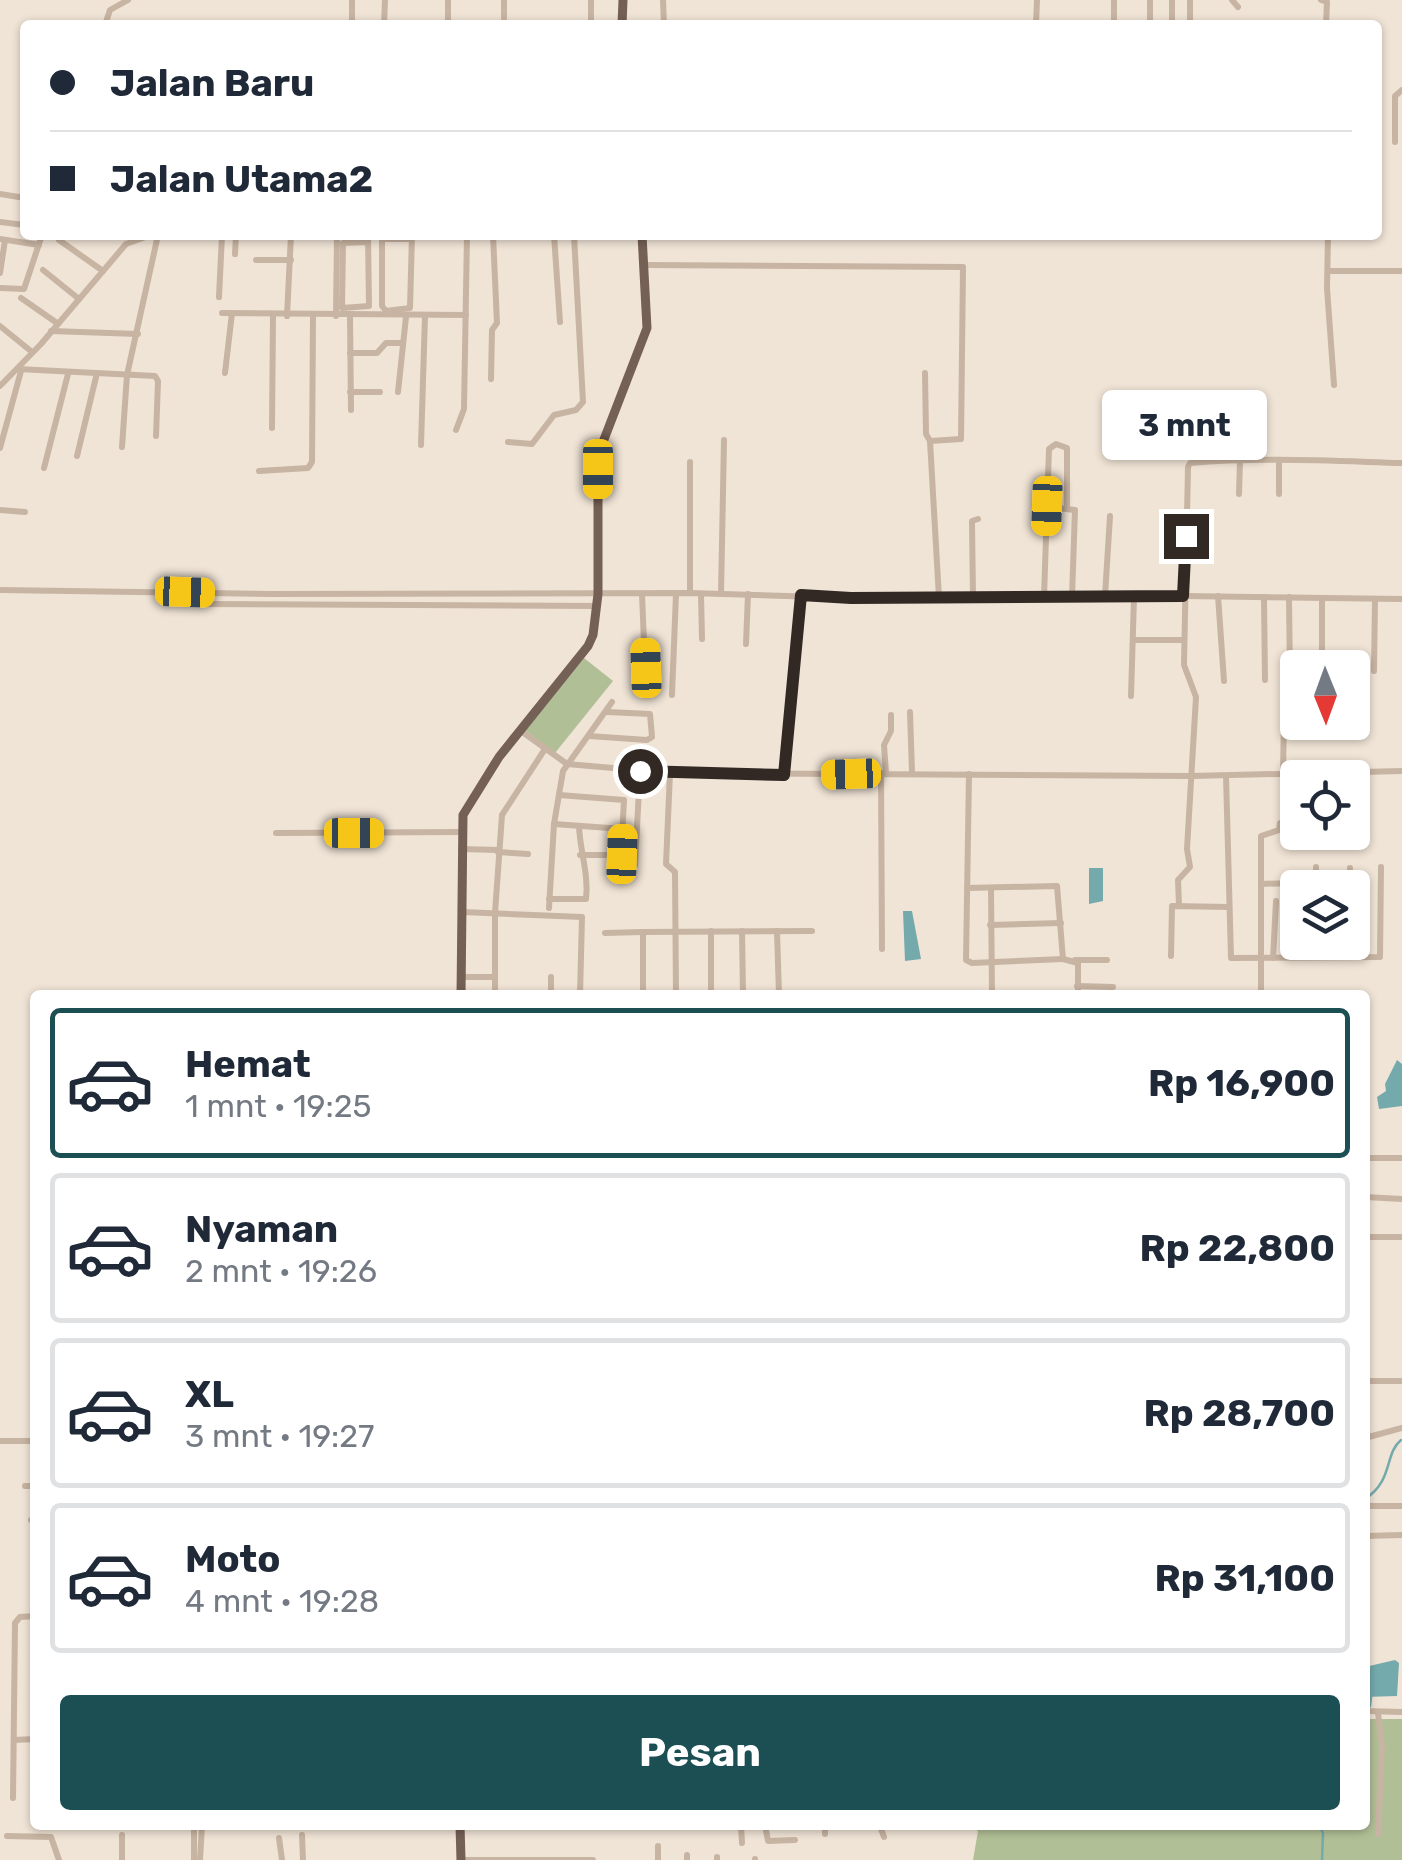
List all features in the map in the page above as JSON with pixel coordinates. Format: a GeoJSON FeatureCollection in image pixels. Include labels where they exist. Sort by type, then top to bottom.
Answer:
{"type":"FeatureCollection","features":[{"type":"Feature","properties":{"kind":"main road"},"geometry":{"type":"LineString","coordinates":[[462,990],[463,815],[520,730],[593,635],[598,594],[598,455],[647,328],[642,240]]}},
{"type":"Feature","properties":{"kind":"main road"},"geometry":{"type":"LineString","coordinates":[[460,1830],[461,1860]]}},
{"type":"Feature","properties":{"kind":"street"},"geometry":{"type":"LineString","coordinates":[[107,20],[110,10],[128,0]]}},
{"type":"Feature","properties":{"kind":"street"},"geometry":{"type":"LineString","coordinates":[[504,0],[504,18]]}},
{"type":"Feature","properties":{"kind":"street"},"geometry":{"type":"LineString","coordinates":[[1395,142],[1395,94],[1402,90]]}},
{"type":"Feature","properties":{"kind":"street"},"geometry":{"type":"LineString","coordinates":[[0,273],[2,239],[39,244]]}},
{"type":"Feature","properties":{"kind":"street"},"geometry":{"type":"LineString","coordinates":[[0,288],[24,289],[40,240]]}},
{"type":"Feature","properties":{"kind":"street"},"geometry":{"type":"LineString","coordinates":[[60,240],[103,272]]}},
{"type":"Feature","properties":{"kind":"street"},"geometry":{"type":"LineString","coordinates":[[0,448],[20,370],[126,244],[138,240]]}},
{"type":"Feature","properties":{"kind":"street"},"geometry":{"type":"LineString","coordinates":[[122,446],[126,375],[138,334],[149,240]]}},
{"type":"Feature","properties":{"kind":"street"},"geometry":{"type":"LineString","coordinates":[[219,297],[222,240]]}},
{"type":"Feature","properties":{"kind":"street"},"geometry":{"type":"LineString","coordinates":[[235,254],[236,240]]}},
{"type":"Feature","properties":{"kind":"street"},"geometry":{"type":"LineString","coordinates":[[287,316],[291,240]]}},
{"type":"Feature","properties":{"kind":"street"},"geometry":{"type":"LineString","coordinates":[[336,316],[337,240]]}},
{"type":"Feature","properties":{"kind":"street"},"geometry":{"type":"LineString","coordinates":[[362,240],[343,243],[343,309],[369,306],[368,240]]}},
{"type":"Feature","properties":{"kind":"street"},"geometry":{"type":"LineString","coordinates":[[382,240],[382,306],[386,311],[410,308],[412,240]]}},
{"type":"Feature","properties":{"kind":"street"},"geometry":{"type":"LineString","coordinates":[[456,430],[464,414],[467,240]]}},
{"type":"Feature","properties":{"kind":"street"},"geometry":{"type":"LineString","coordinates":[[490,379],[492,330],[497,324],[493,240]]}},
{"type":"Feature","properties":{"kind":"street"},"geometry":{"type":"LineString","coordinates":[[554,240],[560,322]]}},
{"type":"Feature","properties":{"kind":"street"},"geometry":{"type":"LineString","coordinates":[[508,442],[532,444],[554,414],[576,410],[583,402],[574,240]]}},
{"type":"Feature","properties":{"kind":"street"},"geometry":{"type":"LineString","coordinates":[[1328,240],[1334,385]]}},
{"type":"Feature","properties":{"kind":"street"},"geometry":{"type":"LineString","coordinates":[[256,260],[291,260]]}},
{"type":"Feature","properties":{"kind":"street"},"geometry":{"type":"LineString","coordinates":[[644,265],[963,267],[961,439],[930,442]]}},
{"type":"Feature","properties":{"kind":"street"},"geometry":{"type":"LineString","coordinates":[[43,270],[80,298]]}},
{"type":"Feature","properties":{"kind":"street"},"geometry":{"type":"LineString","coordinates":[[1328,271],[1402,270]]}},
{"type":"Feature","properties":{"kind":"street"},"geometry":{"type":"LineString","coordinates":[[21,298],[57,323]]}},
{"type":"Feature","properties":{"kind":"street"},"geometry":{"type":"LineString","coordinates":[[222,313],[466,315]]}},
{"type":"Feature","properties":{"kind":"street"},"geometry":{"type":"LineString","coordinates":[[225,373],[232,314]]}},
{"type":"Feature","properties":{"kind":"street"},"geometry":{"type":"LineString","coordinates":[[272,316],[272,428]]}},
{"type":"Feature","properties":{"kind":"street"},"geometry":{"type":"LineString","coordinates":[[259,470],[308,468],[312,462],[313,316]]}},
{"type":"Feature","properties":{"kind":"street"},"geometry":{"type":"LineString","coordinates":[[350,316],[350,410]]}},
{"type":"Feature","properties":{"kind":"street"},"geometry":{"type":"LineString","coordinates":[[421,445],[425,316]]}},
{"type":"Feature","properties":{"kind":"street"},"geometry":{"type":"LineString","coordinates":[[398,392],[406,317]]}},
{"type":"Feature","properties":{"kind":"street"},"geometry":{"type":"LineString","coordinates":[[0,326],[32,352]]}},
{"type":"Feature","properties":{"kind":"street"},"geometry":{"type":"LineString","coordinates":[[50,331],[138,334]]}},
{"type":"Feature","properties":{"kind":"street"},"geometry":{"type":"LineString","coordinates":[[350,353],[376,353],[386,342],[403,344]]}},
{"type":"Feature","properties":{"kind":"street"},"geometry":{"type":"LineString","coordinates":[[0,370],[8,377]]}},
{"type":"Feature","properties":{"kind":"street"},"geometry":{"type":"LineString","coordinates":[[0,386],[20,370],[157,378],[156,436]]}},
{"type":"Feature","properties":{"kind":"street"},"geometry":{"type":"LineString","coordinates":[[924,373],[939,598]]}},
{"type":"Feature","properties":{"kind":"street"},"geometry":{"type":"LineString","coordinates":[[44,468],[68,374]]}},
{"type":"Feature","properties":{"kind":"street"},"geometry":{"type":"LineString","coordinates":[[76,456],[96,374]]}},
{"type":"Feature","properties":{"kind":"street"},"geometry":{"type":"LineString","coordinates":[[350,392],[380,392]]}},
{"type":"Feature","properties":{"kind":"street"},"geometry":{"type":"LineString","coordinates":[[721,594],[724,440]]}},
{"type":"Feature","properties":{"kind":"street"},"geometry":{"type":"LineString","coordinates":[[1044,596],[1049,449],[1059,444],[1067,448],[1067,507]]}},
{"type":"Feature","properties":{"kind":"street"},"geometry":{"type":"LineString","coordinates":[[1279,460],[1279,494]]}},
{"type":"Feature","properties":{"kind":"street"},"geometry":{"type":"LineString","coordinates":[[1239,494],[1240,461]]}},
{"type":"Feature","properties":{"kind":"street"},"geometry":{"type":"LineString","coordinates":[[690,462],[690,593]]}},
{"type":"Feature","properties":{"kind":"street"},"geometry":{"type":"LineString","coordinates":[[1179,906],[1178,880],[1190,868],[1187,849],[1196,697],[1180,670],[1184,640],[1186,472],[1190,463],[1402,463]]}},
{"type":"Feature","properties":{"kind":"street"},"geometry":{"type":"LineString","coordinates":[[1047,506],[1073,508],[1075,514],[1072,596]]}},
{"type":"Feature","properties":{"kind":"street"},"geometry":{"type":"LineString","coordinates":[[0,510],[25,512]]}},
{"type":"Feature","properties":{"kind":"street"},"geometry":{"type":"LineString","coordinates":[[1105,596],[1110,516]]}},
{"type":"Feature","properties":{"kind":"street"},"geometry":{"type":"LineString","coordinates":[[974,598],[970,544],[972,521],[978,519]]}},
{"type":"Feature","properties":{"kind":"street"},"geometry":{"type":"LineString","coordinates":[[0,590],[1402,598]]}},
{"type":"Feature","properties":{"kind":"street"},"geometry":{"type":"LineString","coordinates":[[642,594],[646,668]]}},
{"type":"Feature","properties":{"kind":"street"},"geometry":{"type":"LineString","coordinates":[[672,694],[676,594]]}},
{"type":"Feature","properties":{"kind":"street"},"geometry":{"type":"LineString","coordinates":[[700,594],[702,639]]}},
{"type":"Feature","properties":{"kind":"street"},"geometry":{"type":"LineString","coordinates":[[746,644],[748,594]]}},
{"type":"Feature","properties":{"kind":"street"},"geometry":{"type":"LineString","coordinates":[[784,775],[801,595]]}},
{"type":"Feature","properties":{"kind":"street"},"geometry":{"type":"LineString","coordinates":[[1218,596],[1224,682]]}},
{"type":"Feature","properties":{"kind":"street"},"geometry":{"type":"LineString","coordinates":[[1131,696],[1134,597]]}},
{"type":"Feature","properties":{"kind":"street"},"geometry":{"type":"LineString","coordinates":[[1264,597],[1265,680]]}},
{"type":"Feature","properties":{"kind":"street"},"geometry":{"type":"LineString","coordinates":[[1289,597],[1290,650]]}},
{"type":"Feature","properties":{"kind":"street"},"geometry":{"type":"LineString","coordinates":[[1322,598],[1322,650]]}},
{"type":"Feature","properties":{"kind":"street"},"geometry":{"type":"LineString","coordinates":[[1374,599],[1374,672]]}},
{"type":"Feature","properties":{"kind":"street"},"geometry":{"type":"LineString","coordinates":[[194,604],[596,606]]}},
{"type":"Feature","properties":{"kind":"street"},"geometry":{"type":"LineString","coordinates":[[1134,640],[1184,640]]}},
{"type":"Feature","properties":{"kind":"street"},"geometry":{"type":"LineString","coordinates":[[579,826],[580,855],[587,875],[586,900],[549,903],[554,824],[567,764],[612,702]]}},
{"type":"Feature","properties":{"kind":"street"},"geometry":{"type":"LineString","coordinates":[[590,736],[647,740],[652,737],[650,714],[606,712]]}},
{"type":"Feature","properties":{"kind":"street"},"geometry":{"type":"LineString","coordinates":[[910,712],[912,774]]}},
{"type":"Feature","properties":{"kind":"street"},"geometry":{"type":"LineString","coordinates":[[882,949],[884,745],[891,731],[891,715]]}},
{"type":"Feature","properties":{"kind":"street"},"geometry":{"type":"LineString","coordinates":[[520,730],[567,764],[670,773],[1280,774]]}},
{"type":"Feature","properties":{"kind":"street"},"geometry":{"type":"LineString","coordinates":[[580,765],[583,744]]}},
{"type":"Feature","properties":{"kind":"street"},"geometry":{"type":"LineString","coordinates":[[495,990],[498,851],[504,810],[545,749]]}},
{"type":"Feature","properties":{"kind":"street"},"geometry":{"type":"LineString","coordinates":[[635,864],[640,771]]}},
{"type":"Feature","properties":{"kind":"street"},"geometry":{"type":"LineString","coordinates":[[1370,772],[1402,771]]}},
{"type":"Feature","properties":{"kind":"street"},"geometry":{"type":"LineString","coordinates":[[670,773],[666,864],[675,872],[676,990]]}},
{"type":"Feature","properties":{"kind":"street"},"geometry":{"type":"LineString","coordinates":[[969,774],[966,960],[1107,960]]}},
{"type":"Feature","properties":{"kind":"street"},"geometry":{"type":"LineString","coordinates":[[1226,776],[1230,957],[1280,958]]}},
{"type":"Feature","properties":{"kind":"street"},"geometry":{"type":"LineString","coordinates":[[558,795],[622,798],[621,856],[580,855]]}},
{"type":"Feature","properties":{"kind":"street"},"geometry":{"type":"LineString","coordinates":[[1261,990],[1260,836],[1279,830],[1280,823]]}},
{"type":"Feature","properties":{"kind":"street"},"geometry":{"type":"LineString","coordinates":[[554,824],[623,829]]}},
{"type":"Feature","properties":{"kind":"street"},"geometry":{"type":"LineString","coordinates":[[276,833],[461,832]]}},
{"type":"Feature","properties":{"kind":"street"},"geometry":{"type":"LineString","coordinates":[[461,850],[528,854]]}},
{"type":"Feature","properties":{"kind":"street"},"geometry":{"type":"LineString","coordinates":[[1370,956],[1380,956],[1381,867]]}},
{"type":"Feature","properties":{"kind":"street"},"geometry":{"type":"LineString","coordinates":[[1262,884],[1280,883]]}},
{"type":"Feature","properties":{"kind":"street"},"geometry":{"type":"LineString","coordinates":[[967,888],[1057,886],[1063,960]]}},
{"type":"Feature","properties":{"kind":"street"},"geometry":{"type":"LineString","coordinates":[[991,889],[992,990]]}},
{"type":"Feature","properties":{"kind":"street"},"geometry":{"type":"LineString","coordinates":[[1273,958],[1276,900]]}},
{"type":"Feature","properties":{"kind":"street"},"geometry":{"type":"LineString","coordinates":[[1171,956],[1171,907],[1230,907]]}},
{"type":"Feature","properties":{"kind":"street"},"geometry":{"type":"LineString","coordinates":[[461,912],[582,916],[580,990]]}},
{"type":"Feature","properties":{"kind":"street"},"geometry":{"type":"LineString","coordinates":[[990,924],[1061,923]]}},
{"type":"Feature","properties":{"kind":"street"},"geometry":{"type":"LineString","coordinates":[[778,931],[779,990]]}},
{"type":"Feature","properties":{"kind":"street"},"geometry":{"type":"LineString","coordinates":[[642,932],[643,990]]}},
{"type":"Feature","properties":{"kind":"street"},"geometry":{"type":"LineString","coordinates":[[711,932],[711,990]]}},
{"type":"Feature","properties":{"kind":"street"},"geometry":{"type":"LineString","coordinates":[[742,932],[743,990]]}},
{"type":"Feature","properties":{"kind":"street"},"geometry":{"type":"LineString","coordinates":[[605,933],[812,932]]}},
{"type":"Feature","properties":{"kind":"street"},"geometry":{"type":"LineString","coordinates":[[1076,961],[1078,990]]}},
{"type":"Feature","properties":{"kind":"street"},"geometry":{"type":"LineString","coordinates":[[462,976],[494,977]]}},
{"type":"Feature","properties":{"kind":"street"},"geometry":{"type":"LineString","coordinates":[[550,976],[550,990]]}},
{"type":"Feature","properties":{"kind":"street"},"geometry":{"type":"LineString","coordinates":[[1101,990],[1114,987]]}},
{"type":"Feature","properties":{"kind":"street"},"geometry":{"type":"LineString","coordinates":[[1370,1158],[1402,1158]]}},
{"type":"Feature","properties":{"kind":"street"},"geometry":{"type":"LineString","coordinates":[[1370,1198],[1402,1198]]}},
{"type":"Feature","properties":{"kind":"street"},"geometry":{"type":"LineString","coordinates":[[1370,1237],[1402,1236]]}},
{"type":"Feature","properties":{"kind":"street"},"geometry":{"type":"LineString","coordinates":[[1370,1381],[1402,1382]]}},
{"type":"Feature","properties":{"kind":"street"},"geometry":{"type":"LineString","coordinates":[[1370,1437],[1402,1428]]}},
{"type":"Feature","properties":{"kind":"street"},"geometry":{"type":"LineString","coordinates":[[0,1440],[30,1440]]}},
{"type":"Feature","properties":{"kind":"street"},"geometry":{"type":"LineString","coordinates":[[25,1486],[30,1486]]}},
{"type":"Feature","properties":{"kind":"street"},"geometry":{"type":"LineString","coordinates":[[1370,1506],[1402,1506]]}},
{"type":"Feature","properties":{"kind":"street"},"geometry":{"type":"LineString","coordinates":[[1370,1536],[1402,1535]]}},
{"type":"Feature","properties":{"kind":"street"},"geometry":{"type":"LineString","coordinates":[[14,1798],[15,1623],[20,1617],[30,1616]]}},
{"type":"Feature","properties":{"kind":"street"},"geometry":{"type":"LineString","coordinates":[[1370,1712],[1402,1712]]}},
{"type":"Feature","properties":{"kind":"street"},"geometry":{"type":"LineString","coordinates":[[1378,1713],[1382,1744],[1378,1834]]}},
{"type":"Feature","properties":{"kind":"street"},"geometry":{"type":"LineString","coordinates":[[0,1742],[30,1739]]}},
{"type":"Feature","properties":{"kind":"street"},"geometry":{"type":"LineString","coordinates":[[197,1860],[198,1830]]}},
{"type":"Feature","properties":{"kind":"street"},"geometry":{"type":"LineString","coordinates":[[741,1830],[742,1843]]}},
{"type":"Feature","properties":{"kind":"street"},"geometry":{"type":"LineString","coordinates":[[767,1830],[768,1842],[795,1840]]}},
{"type":"Feature","properties":{"kind":"street"},"geometry":{"type":"LineString","coordinates":[[881,1830],[884,1837]]}},
{"type":"Feature","properties":{"kind":"street"},"geometry":{"type":"LineString","coordinates":[[7,1836],[52,1837],[59,1860]]}},
{"type":"Feature","properties":{"kind":"street"},"geometry":{"type":"LineString","coordinates":[[122,1836],[122,1860]]}},
{"type":"Feature","properties":{"kind":"street"},"geometry":{"type":"LineString","coordinates":[[302,1836],[303,1860]]}},
{"type":"Feature","properties":{"kind":"street"},"geometry":{"type":"LineString","coordinates":[[279,1838],[282,1860]]}},
{"type":"Feature","properties":{"kind":"street"},"geometry":{"type":"LineString","coordinates":[[658,1846],[658,1860]]}},
{"type":"Feature","properties":{"kind":"street"},"geometry":{"type":"LineString","coordinates":[[461,1860],[593,1860]]}},
{"type":"Feature","properties":{"kind":"green space"},"geometry":{"type":"Polygon","coordinates":[[[584,658],[613,681],[555,753],[525,730],[584,658]]]}},
{"type":"Feature","properties":{"kind":"green space"},"geometry":{"type":"Polygon","coordinates":[[[1370,1719],[1402,1719],[1402,1860],[973,1860],[978,1831],[1370,1830],[1370,1719]]]}},
{"type":"Feature","properties":{"kind":"water"},"geometry":{"type":"Polygon","coordinates":[[[1089,868],[1103,868],[1103,901],[1089,904],[1089,868]]]}},
{"type":"Feature","properties":{"kind":"water"},"geometry":{"type":"Polygon","coordinates":[[[903,911],[912,911],[921,959],[905,961],[903,911]]]}},
{"type":"Feature","properties":{"kind":"water"},"geometry":{"type":"Polygon","coordinates":[[[1397,1060],[1402,1064],[1402,1106],[1379,1109],[1377,1097],[1386,1091],[1385,1084],[1397,1060]]]}},
{"type":"Feature","properties":{"kind":"water"},"geometry":{"type":"Polygon","coordinates":[[[1395,1660],[1399,1663],[1397,1696],[1370,1697],[1370,1666],[1395,1660]]]}},
{"type":"Feature","properties":{"kind":"waterway"},"geometry":{"type":"LineString","coordinates":[[1370,1495],[1385,1476],[1392,1452],[1401,1440]]}},
{"type":"Feature","properties":{"kind":"waterway"},"geometry":{"type":"LineString","coordinates":[[1370,1706],[1371,1697]]}},
{"type":"Feature","properties":{"kind":"waterway"},"geometry":{"type":"LineString","coordinates":[[1322,1830],[1322,1860]]}},
{"type":"Feature","properties":{"kind":"route"},"geometry":{"type":"LineString","coordinates":[[640,771],[784,775],[801,595],[1183,596],[1186,536]]}}]}
